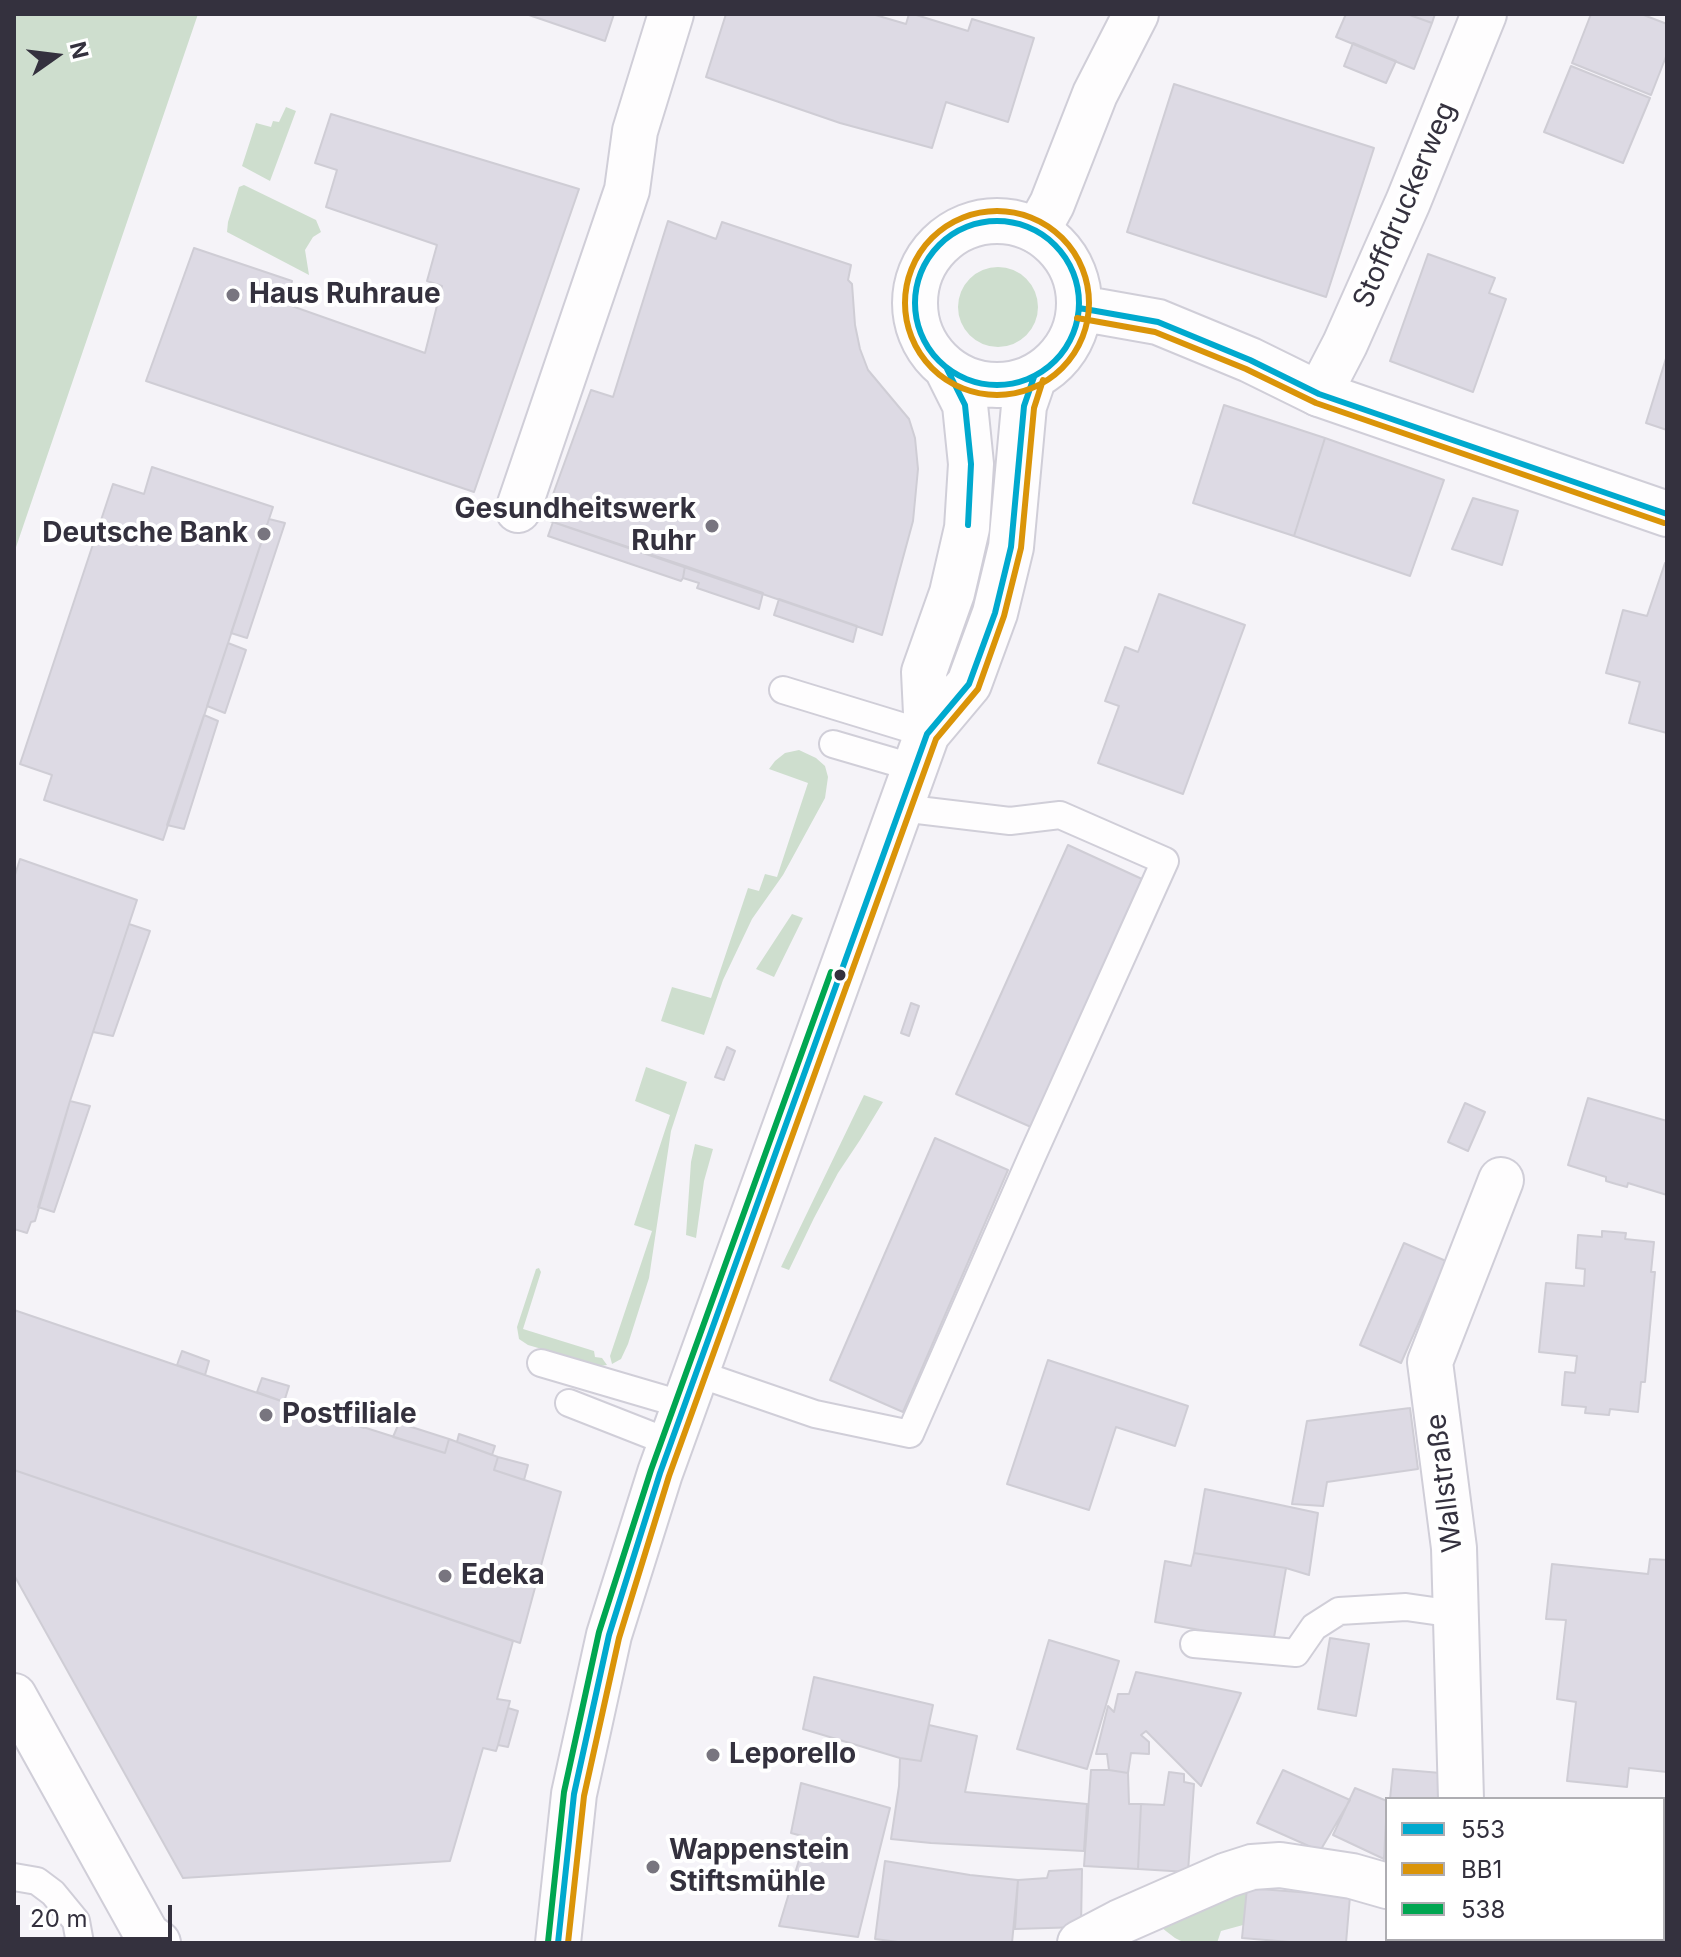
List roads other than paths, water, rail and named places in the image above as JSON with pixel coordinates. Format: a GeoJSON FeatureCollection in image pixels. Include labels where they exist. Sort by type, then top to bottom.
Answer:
{"type":"FeatureCollection","features":[{"type":"Feature","properties":{"kind":"main road"},"geometry":{"type":"LineString","coordinates":[[518,510],[627,190],[635,131],[671,14]]}},
{"type":"Feature","properties":{"kind":"main road"},"geometry":{"type":"LineString","coordinates":[[1037,231],[1052,204],[1095,94],[1136,14]]}},
{"type":"Feature","properties":{"kind":"main road","name":"Stoffdruckerweg"},"geometry":{"type":"LineString","coordinates":[[1319,394],[1345,344],[1408,202],[1484,14]]}},
{"type":"Feature","properties":{"kind":"main road"},"geometry":{"type":"LineString","coordinates":[[915,770],[924,672],[952,593],[967,528],[971,464],[965,405],[947,369],[926,345],[916,319],[916,289],[924,265],[939,245],[969,225],[991,221],[1012,223],[1037,231],[1060,250],[1075,277],[1079,308],[1073,336],[1058,359],[1034,377],[995,386],[972,382],[947,369]]}},
{"type":"Feature","properties":{"kind":"main road"},"geometry":{"type":"LineString","coordinates":[[1079,308],[1158,322],[1250,360],[1319,394],[1667,514]]}},
{"type":"Feature","properties":{"kind":"main road"},"geometry":{"type":"LineString","coordinates":[[558,1943],[574,1794],[609,1635],[684,1407],[915,770],[969,684],[995,613],[1011,547],[1024,406],[1034,377]]}},
{"type":"Feature","properties":{"kind":"main road","name":"Wallstraße"},"geometry":{"type":"LineString","coordinates":[[1461,1797],[1454,1548],[1430,1362],[1501,1180]]}},
{"type":"Feature","properties":{"kind":"main road"},"geometry":{"type":"LineString","coordinates":[[14,1696],[147,1935],[158,1943]]}},
{"type":"Feature","properties":{"kind":"main road"},"geometry":{"type":"LineString","coordinates":[[1080,1943],[1120,1922],[1252,1867],[1280,1865],[1352,1876],[1385,1885]]}},
{"type":"Feature","properties":{"kind":"lane"},"geometry":{"type":"LineString","coordinates":[[569,1403],[815,1414],[910,1434],[1165,861],[1060,815],[1010,821],[915,770],[783,690]]}},
{"type":"Feature","properties":{"kind":"lane"},"geometry":{"type":"LineString","coordinates":[[833,744],[915,770]]}},
{"type":"Feature","properties":{"kind":"lane"},"geometry":{"type":"LineString","coordinates":[[541,1363],[684,1407]]}},
{"type":"Feature","properties":{"kind":"lane"},"geometry":{"type":"LineString","coordinates":[[1194,1644],[1296,1653],[1314,1627],[1339,1611],[1406,1607],[1455,1614]]}},
{"type":"Feature","properties":{"kind":"lane"},"geometry":{"type":"LineString","coordinates":[[14,1877],[37,1881],[53,1893],[76,1921],[80,1943]]}},
{"type":"Feature","properties":{"kind":"place","name":"Haus Ruhraue"},"geometry":{"type":"Point","coordinates":[233,295]}},
{"type":"Feature","properties":{"kind":"place","name":"Gesundheitswerk Ruhr"},"geometry":{"type":"Point","coordinates":[712,526]}},
{"type":"Feature","properties":{"kind":"place","name":"Deutsche Bank"},"geometry":{"type":"Point","coordinates":[264,534]}},
{"type":"Feature","properties":{"kind":"place","name":"Postfiliale"},"geometry":{"type":"Point","coordinates":[266,1415]}},
{"type":"Feature","properties":{"kind":"place","name":"Edeka"},"geometry":{"type":"Point","coordinates":[445,1576]}},
{"type":"Feature","properties":{"kind":"place","name":"Leporello"},"geometry":{"type":"Point","coordinates":[713,1755]}},
{"type":"Feature","properties":{"kind":"place","name":"Wappenstein Stiftsmühle"},"geometry":{"type":"Point","coordinates":[653,1867]}}]}
